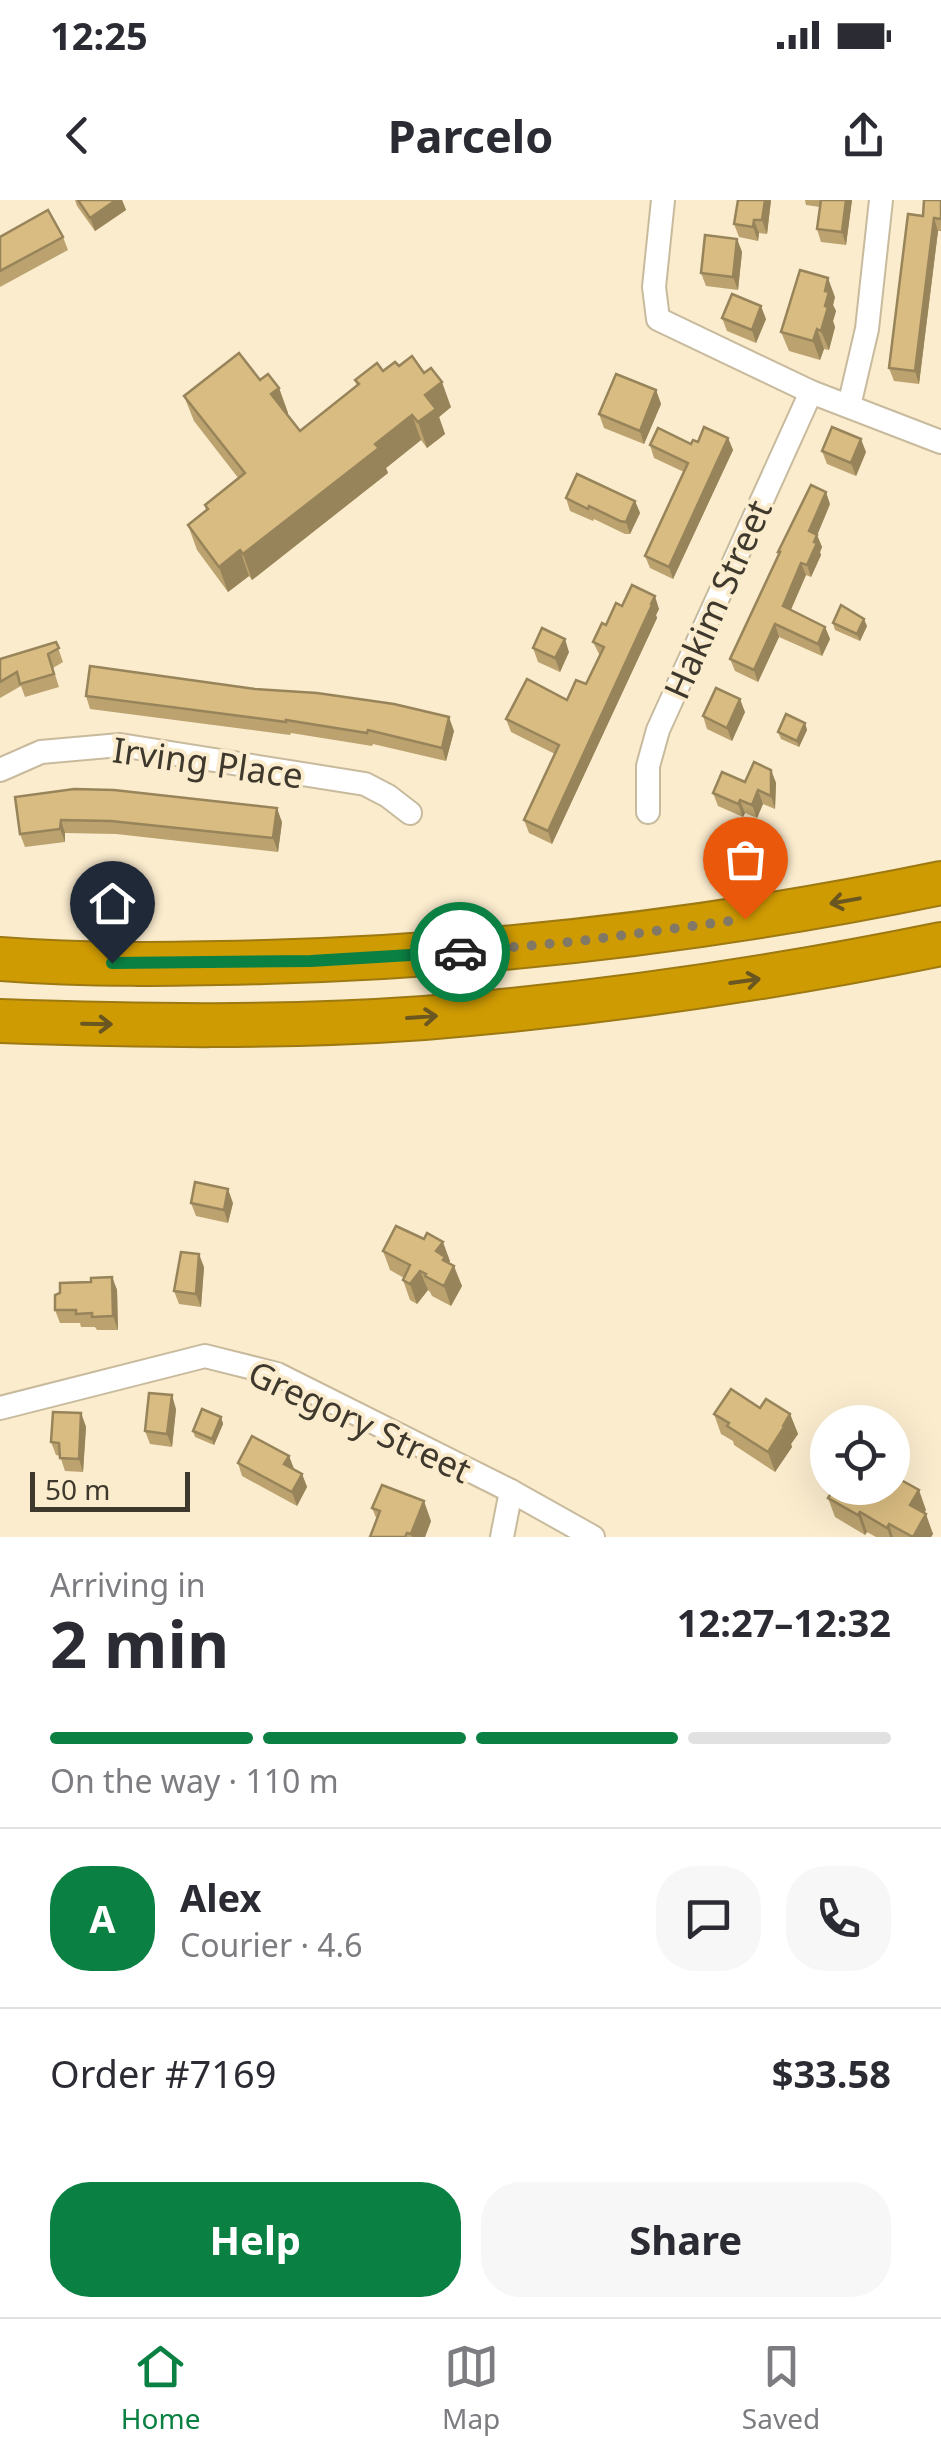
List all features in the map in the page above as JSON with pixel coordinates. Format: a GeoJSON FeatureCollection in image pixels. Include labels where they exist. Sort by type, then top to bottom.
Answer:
{"type":"FeatureCollection","features":[{"type":"Feature","properties":{"kind":"highway"},"geometry":{"type":"LineString","coordinates":[[0,959],[226,963],[489,950],[745,919],[941,882]]}},
{"type":"Feature","properties":{"kind":"highway"},"geometry":{"type":"LineString","coordinates":[[0,1020],[194,1025],[421,1018],[768,978],[941,944]]}},
{"type":"Feature","properties":{"kind":"street"},"geometry":{"type":"LineString","coordinates":[[663,200],[654,287],[658,319],[810,392],[941,442]]}},
{"type":"Feature","properties":{"kind":"street"},"geometry":{"type":"LineString","coordinates":[[849,406],[867,329],[880,200]]}},
{"type":"Feature","properties":{"kind":"street","name":"Hakim Street"},"geometry":{"type":"LineString","coordinates":[[648,812],[648,766],[658,730],[810,392]]}},
{"type":"Feature","properties":{"kind":"street","name":"Irving Place"},"geometry":{"type":"LineString","coordinates":[[0,770],[41,752],[120,744],[365,784],[410,813]]}},
{"type":"Feature","properties":{"kind":"street","name":"Gregory Street"},"geometry":{"type":"LineString","coordinates":[[0,1408],[205,1356],[278,1374],[593,1537]]}},
{"type":"Feature","properties":{"kind":"street"},"geometry":{"type":"LineString","coordinates":[[502,1537],[510,1491]]}},
{"type":"Feature","properties":{"kind":"building"},"geometry":{"type":"Polygon","coordinates":[[[78,200],[116,200],[90,218],[78,200]]]}},
{"type":"Feature","properties":{"kind":"building"},"geometry":{"type":"Polygon","coordinates":[[[738,200],[765,200],[762,220],[754,220],[753,227],[734,224],[738,200]]]}},
{"type":"Feature","properties":{"kind":"building"},"geometry":{"type":"Polygon","coordinates":[[[821,200],[846,200],[842,232],[817,229],[821,200]]]}},
{"type":"Feature","properties":{"kind":"building"},"geometry":{"type":"Polygon","coordinates":[[[924,200],[941,200],[941,219],[934,218],[915,371],[889,368],[908,214],[923,216],[924,200]]]}},
{"type":"Feature","properties":{"kind":"building"},"geometry":{"type":"Polygon","coordinates":[[[48,210],[63,237],[0,271],[0,237],[48,210]]]}},
{"type":"Feature","properties":{"kind":"building"},"geometry":{"type":"Polygon","coordinates":[[[705,235],[737,239],[733,277],[701,273],[705,235]]]}},
{"type":"Feature","properties":{"kind":"building"},"geometry":{"type":"Polygon","coordinates":[[[800,270],[828,278],[828,307],[821,331],[817,329],[813,341],[781,332],[800,270]]]}},
{"type":"Feature","properties":{"kind":"building"},"geometry":{"type":"Polygon","coordinates":[[[732,294],[761,306],[752,330],[722,318],[732,294]]]}},
{"type":"Feature","properties":{"kind":"building"},"geometry":{"type":"Polygon","coordinates":[[[239,353],[260,380],[268,374],[279,388],[271,394],[300,431],[359,384],[355,380],[377,363],[383,371],[412,356],[424,373],[431,368],[442,382],[425,395],[436,409],[418,422],[412,415],[375,444],[379,448],[243,554],[240,550],[219,567],[188,525],[208,509],[205,505],[245,473],[184,396],[239,353]]]}},
{"type":"Feature","properties":{"kind":"building"},"geometry":{"type":"Polygon","coordinates":[[[616,374],[656,390],[640,431],[599,414],[616,374]]]}},
{"type":"Feature","properties":{"kind":"building"},"geometry":{"type":"Polygon","coordinates":[[[704,427],[728,438],[669,567],[645,556],[688,463],[650,445],[658,428],[691,444],[693,440],[698,442],[704,427]]]}},
{"type":"Feature","properties":{"kind":"building"},"geometry":{"type":"Polygon","coordinates":[[[832,427],[861,439],[851,463],[822,451],[832,427]]]}},
{"type":"Feature","properties":{"kind":"building"},"geometry":{"type":"Polygon","coordinates":[[[577,474],[635,501],[626,522],[566,498],[577,474]]]}},
{"type":"Feature","properties":{"kind":"building"},"geometry":{"type":"Polygon","coordinates":[[[811,485],[826,492],[809,531],[817,535],[817,543],[807,565],[801,563],[783,606],[825,627],[818,644],[775,624],[754,670],[730,659],[811,485]]]}},
{"type":"Feature","properties":{"kind":"building"},"geometry":{"type":"Polygon","coordinates":[[[632,585],[655,596],[652,605],[548,831],[524,820],[559,745],[506,719],[527,679],[567,700],[576,680],[586,684],[604,647],[593,642],[616,603],[622,606],[632,585]]]}},
{"type":"Feature","properties":{"kind":"building"},"geometry":{"type":"Polygon","coordinates":[[[841,605],[864,619],[857,634],[833,623],[841,605]]]}},
{"type":"Feature","properties":{"kind":"building"},"geometry":{"type":"Polygon","coordinates":[[[542,628],[565,639],[555,658],[533,648],[542,628]]]}},
{"type":"Feature","properties":{"kind":"building"},"geometry":{"type":"Polygon","coordinates":[[[56,642],[59,648],[48,654],[54,674],[20,684],[17,672],[0,682],[0,659],[56,642]]]}},
{"type":"Feature","properties":{"kind":"building"},"geometry":{"type":"Polygon","coordinates":[[[90,666],[255,689],[317,693],[449,717],[442,748],[368,730],[367,733],[86,696],[90,666]]]}},
{"type":"Feature","properties":{"kind":"building"},"geometry":{"type":"Polygon","coordinates":[[[716,688],[740,699],[727,728],[703,716],[716,688]]]}},
{"type":"Feature","properties":{"kind":"building"},"geometry":{"type":"Polygon","coordinates":[[[786,714],[805,723],[797,741],[778,732],[786,714]]]}},
{"type":"Feature","properties":{"kind":"building"},"geometry":{"type":"Polygon","coordinates":[[[754,762],[771,770],[771,796],[758,790],[752,805],[740,800],[738,804],[713,793],[722,772],[745,782],[754,762]]]}},
{"type":"Feature","properties":{"kind":"building"},"geometry":{"type":"Polygon","coordinates":[[[74,789],[277,808],[273,838],[111,821],[61,820],[60,829],[20,834],[15,797],[74,789]]]}},
{"type":"Feature","properties":{"kind":"building"},"geometry":{"type":"Polygon","coordinates":[[[195,1182],[228,1189],[224,1210],[191,1203],[195,1182]]]}},
{"type":"Feature","properties":{"kind":"building"},"geometry":{"type":"Polygon","coordinates":[[[396,1226],[424,1239],[427,1233],[443,1242],[436,1251],[454,1266],[444,1286],[420,1271],[410,1284],[403,1280],[410,1265],[383,1251],[396,1226]]]}},
{"type":"Feature","properties":{"kind":"building"},"geometry":{"type":"Polygon","coordinates":[[[181,1252],[199,1254],[196,1294],[174,1291],[181,1252]]]}},
{"type":"Feature","properties":{"kind":"building"},"geometry":{"type":"Polygon","coordinates":[[[112,1277],[113,1316],[92,1317],[92,1313],[55,1310],[60,1283],[112,1277]]]}},
{"type":"Feature","properties":{"kind":"building"},"geometry":{"type":"Polygon","coordinates":[[[731,1389],[760,1408],[766,1399],[790,1414],[768,1452],[714,1414],[731,1389]]]}},
{"type":"Feature","properties":{"kind":"building"},"geometry":{"type":"Polygon","coordinates":[[[149,1393],[172,1395],[167,1434],[145,1431],[149,1393]]]}},
{"type":"Feature","properties":{"kind":"building"},"geometry":{"type":"Polygon","coordinates":[[[202,1409],[221,1417],[212,1439],[193,1431],[202,1409]]]}},
{"type":"Feature","properties":{"kind":"building"},"geometry":{"type":"Polygon","coordinates":[[[53,1412],[81,1413],[79,1459],[60,1458],[59,1443],[51,1442],[53,1412]]]}},
{"type":"Feature","properties":{"kind":"building"},"geometry":{"type":"Polygon","coordinates":[[[252,1436],[289,1456],[284,1464],[302,1474],[292,1492],[238,1463],[252,1436]]]}},
{"type":"Feature","properties":{"kind":"building"},"geometry":{"type":"Polygon","coordinates":[[[382,1485],[424,1501],[411,1534],[370,1537],[380,1511],[372,1508],[382,1485]]]}},
{"type":"Feature","properties":{"kind":"building"},"geometry":{"type":"Polygon","coordinates":[[[910,1485],[919,1490],[910,1505],[910,1485]]]}},
{"type":"Feature","properties":{"kind":"building"},"geometry":{"type":"Polygon","coordinates":[[[840,1505],[910,1505],[926,1514],[913,1537],[860,1512],[858,1515],[840,1505]]]}},
{"type":"Feature","properties":{"kind":"way so far"},"geometry":{"type":"LineString","coordinates":[[460,952],[745,919]]}},
{"type":"Feature","properties":{"kind":"route"},"geometry":{"type":"LineString","coordinates":[[112,963],[311,961],[460,952]]}}]}
